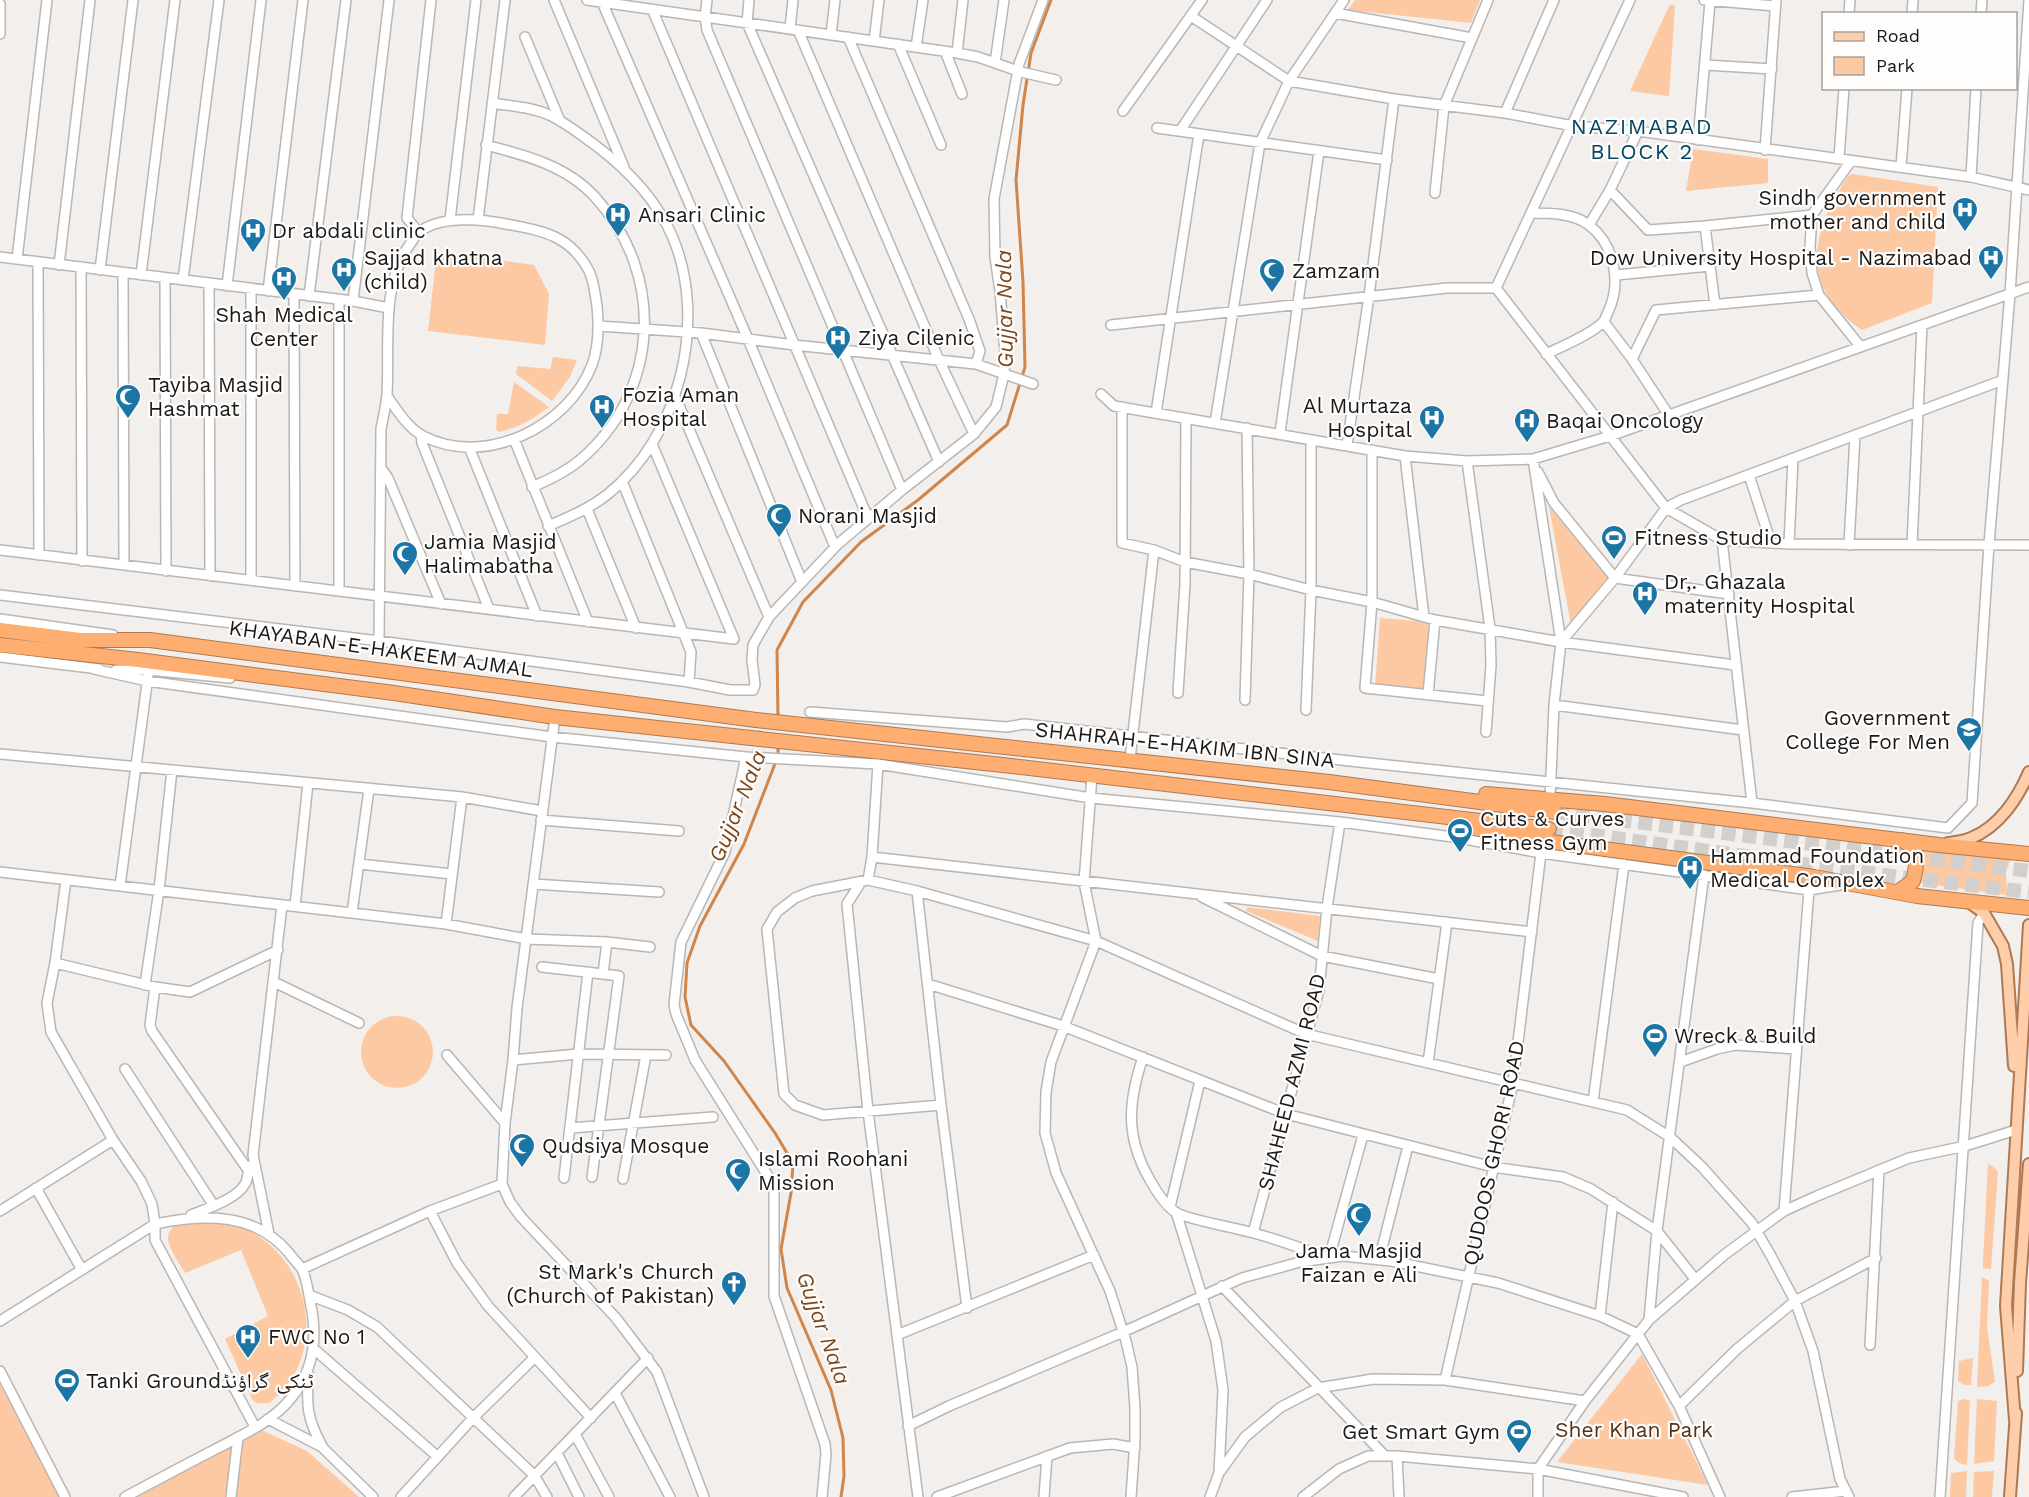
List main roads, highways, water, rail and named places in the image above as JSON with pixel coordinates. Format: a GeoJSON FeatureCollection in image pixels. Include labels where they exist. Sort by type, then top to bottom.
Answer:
{"type":"FeatureCollection","features":[{"type":"Feature","properties":{"kind":"highway","name":"KHAYABAN-E-HAKEEM AJMAL"},"geometry":{"type":"LineString","coordinates":[[0,630],[80,640],[150,640],[756,720],[810,718]]}},
{"type":"Feature","properties":{"kind":"highway","name":"KHAYABAN-E-HAKEEM AJMAL"},"geometry":{"type":"LineString","coordinates":[[0,645],[394,693],[555,717],[748,736]]}},
{"type":"Feature","properties":{"kind":"highway","name":"SHAHRAH-E-HAKIM IBN SINA"},"geometry":{"type":"LineString","coordinates":[[810,718],[1396,790],[1900,839],[2029,854]]}},
{"type":"Feature","properties":{"kind":"highway","name":"SHAHRAH-E-HAKIM IBN SINA"},"geometry":{"type":"LineString","coordinates":[[748,736],[1549,829]]}},
{"type":"Feature","properties":{"kind":"highway"},"geometry":{"type":"LineString","coordinates":[[1389,812],[1587,852],[2029,908]]}},
{"type":"Feature","properties":{"kind":"highway"},"geometry":{"type":"LineString","coordinates":[[1898,892],[1913,881],[1916,860],[1914,848],[1900,839]]}},
{"type":"Feature","properties":{"kind":"main road"},"geometry":{"type":"LineString","coordinates":[[1939,845],[1971,839],[1988,828],[2010,806],[2029,772]]}},
{"type":"Feature","properties":{"kind":"main road"},"geometry":{"type":"LineString","coordinates":[[1969,902],[1984,913],[2003,946],[2007,964],[2017,1106]]}},
{"type":"Feature","properties":{"kind":"main road"},"geometry":{"type":"LineString","coordinates":[[2015,1420],[2006,1306],[2029,925]]}},
{"type":"Feature","properties":{"kind":"main road"},"geometry":{"type":"LineString","coordinates":[[2010,1497],[2020,1283],[2029,1164]]}},
{"type":"Feature","properties":{"kind":"waterway","name":"Gujjar Nala"},"geometry":{"type":"LineString","coordinates":[[778,719],[777,650],[803,602],[861,542],[918,500],[1007,425],[1025,367],[1023,282],[1016,180],[1023,105],[1031,53],[1051,0]]}},
{"type":"Feature","properties":{"kind":"waterway","name":"Gujjar Nala"},"geometry":{"type":"LineString","coordinates":[[778,746],[778,756],[744,844],[700,926],[687,963],[685,997],[691,1025],[724,1061],[775,1133],[793,1163],[791,1193],[781,1249],[787,1288],[831,1390],[843,1438],[844,1476],[841,1497]]}},
{"type":"Feature","properties":{"kind":"tunnel"},"geometry":{"type":"LineString","coordinates":[[1555,812],[2029,871]]}},
{"type":"Feature","properties":{"kind":"tunnel"},"geometry":{"type":"LineString","coordinates":[[1549,829],[1899,877],[2029,892]]}},
{"type":"Feature","properties":{"kind":"place","name":"Sindh government mother and child"},"geometry":{"type":"Point","coordinates":[1965,233]}},
{"type":"Feature","properties":{"kind":"place","name":"Ansari Clinic"},"geometry":{"type":"Point","coordinates":[618,238]}},
{"type":"Feature","properties":{"kind":"place","name":"Dr abdali clinic"},"geometry":{"type":"Point","coordinates":[253,254]}},
{"type":"Feature","properties":{"kind":"place","name":"Dow University Hospital - Nazimabad"},"geometry":{"type":"Point","coordinates":[1991,281]}},
{"type":"Feature","properties":{"kind":"place","name":"Sajjad khatna (child)"},"geometry":{"type":"Point","coordinates":[344,293]}},
{"type":"Feature","properties":{"kind":"place","name":"Zamzam"},"geometry":{"type":"Point","coordinates":[1272,294]}},
{"type":"Feature","properties":{"kind":"place","name":"Shah Medical Center"},"geometry":{"type":"Point","coordinates":[284,302]}},
{"type":"Feature","properties":{"kind":"place","name":"Ziya Cilenic"},"geometry":{"type":"Point","coordinates":[838,361]}},
{"type":"Feature","properties":{"kind":"place","name":"Tayiba Masjid Hashmat"},"geometry":{"type":"Point","coordinates":[128,420]}},
{"type":"Feature","properties":{"kind":"place","name":"Fozia Aman Hospital"},"geometry":{"type":"Point","coordinates":[602,430]}},
{"type":"Feature","properties":{"kind":"place","name":"Al Murtaza Hospital"},"geometry":{"type":"Point","coordinates":[1432,441]}},
{"type":"Feature","properties":{"kind":"place","name":"Baqai Oncology"},"geometry":{"type":"Point","coordinates":[1527,444]}},
{"type":"Feature","properties":{"kind":"place","name":"Norani Masjid"},"geometry":{"type":"Point","coordinates":[779,539]}},
{"type":"Feature","properties":{"kind":"place","name":"Fitness Studio"},"geometry":{"type":"Point","coordinates":[1614,561]}},
{"type":"Feature","properties":{"kind":"place","name":"Jamia Masjid Halimabatha"},"geometry":{"type":"Point","coordinates":[405,577]}},
{"type":"Feature","properties":{"kind":"place","name":"Dr,. Ghazala maternity Hospital"},"geometry":{"type":"Point","coordinates":[1645,617]}},
{"type":"Feature","properties":{"kind":"place","name":"Government College For Men"},"geometry":{"type":"Point","coordinates":[1969,753]}},
{"type":"Feature","properties":{"kind":"place","name":"Cuts & Curves Fitness Gym"},"geometry":{"type":"Point","coordinates":[1460,854]}},
{"type":"Feature","properties":{"kind":"place","name":"Hammad Foundation Medical Complex"},"geometry":{"type":"Point","coordinates":[1690,891]}},
{"type":"Feature","properties":{"kind":"place","name":"Wreck & Build"},"geometry":{"type":"Point","coordinates":[1655,1059]}},
{"type":"Feature","properties":{"kind":"place","name":"Qudsiya Mosque"},"geometry":{"type":"Point","coordinates":[522,1169]}},
{"type":"Feature","properties":{"kind":"place","name":"Islami Roohani Mission"},"geometry":{"type":"Point","coordinates":[738,1194]}},
{"type":"Feature","properties":{"kind":"place","name":"Jama Masjid Faizan e Ali"},"geometry":{"type":"Point","coordinates":[1359,1238]}},
{"type":"Feature","properties":{"kind":"place","name":"St Mark's Church (Church of Pakistan)"},"geometry":{"type":"Point","coordinates":[734,1307]}},
{"type":"Feature","properties":{"kind":"place","name":"FWC No 1"},"geometry":{"type":"Point","coordinates":[248,1360]}},
{"type":"Feature","properties":{"kind":"place","name":"Tanki Groundٹنکی گراؤنڈ"},"geometry":{"type":"Point","coordinates":[67,1404]}},
{"type":"Feature","properties":{"kind":"place","name":"Get Smart Gym"},"geometry":{"type":"Point","coordinates":[1519,1455]}},
{"type":"Feature","properties":{"kind":"district","name":"NAZIMABAD BLOCK 2"},"geometry":{"type":"Point","coordinates":[1642,138]}},
{"type":"Feature","properties":{"kind":"park label","name":"Sher Khan Park"},"geometry":{"type":"Point","coordinates":[1634,1430]}}]}
